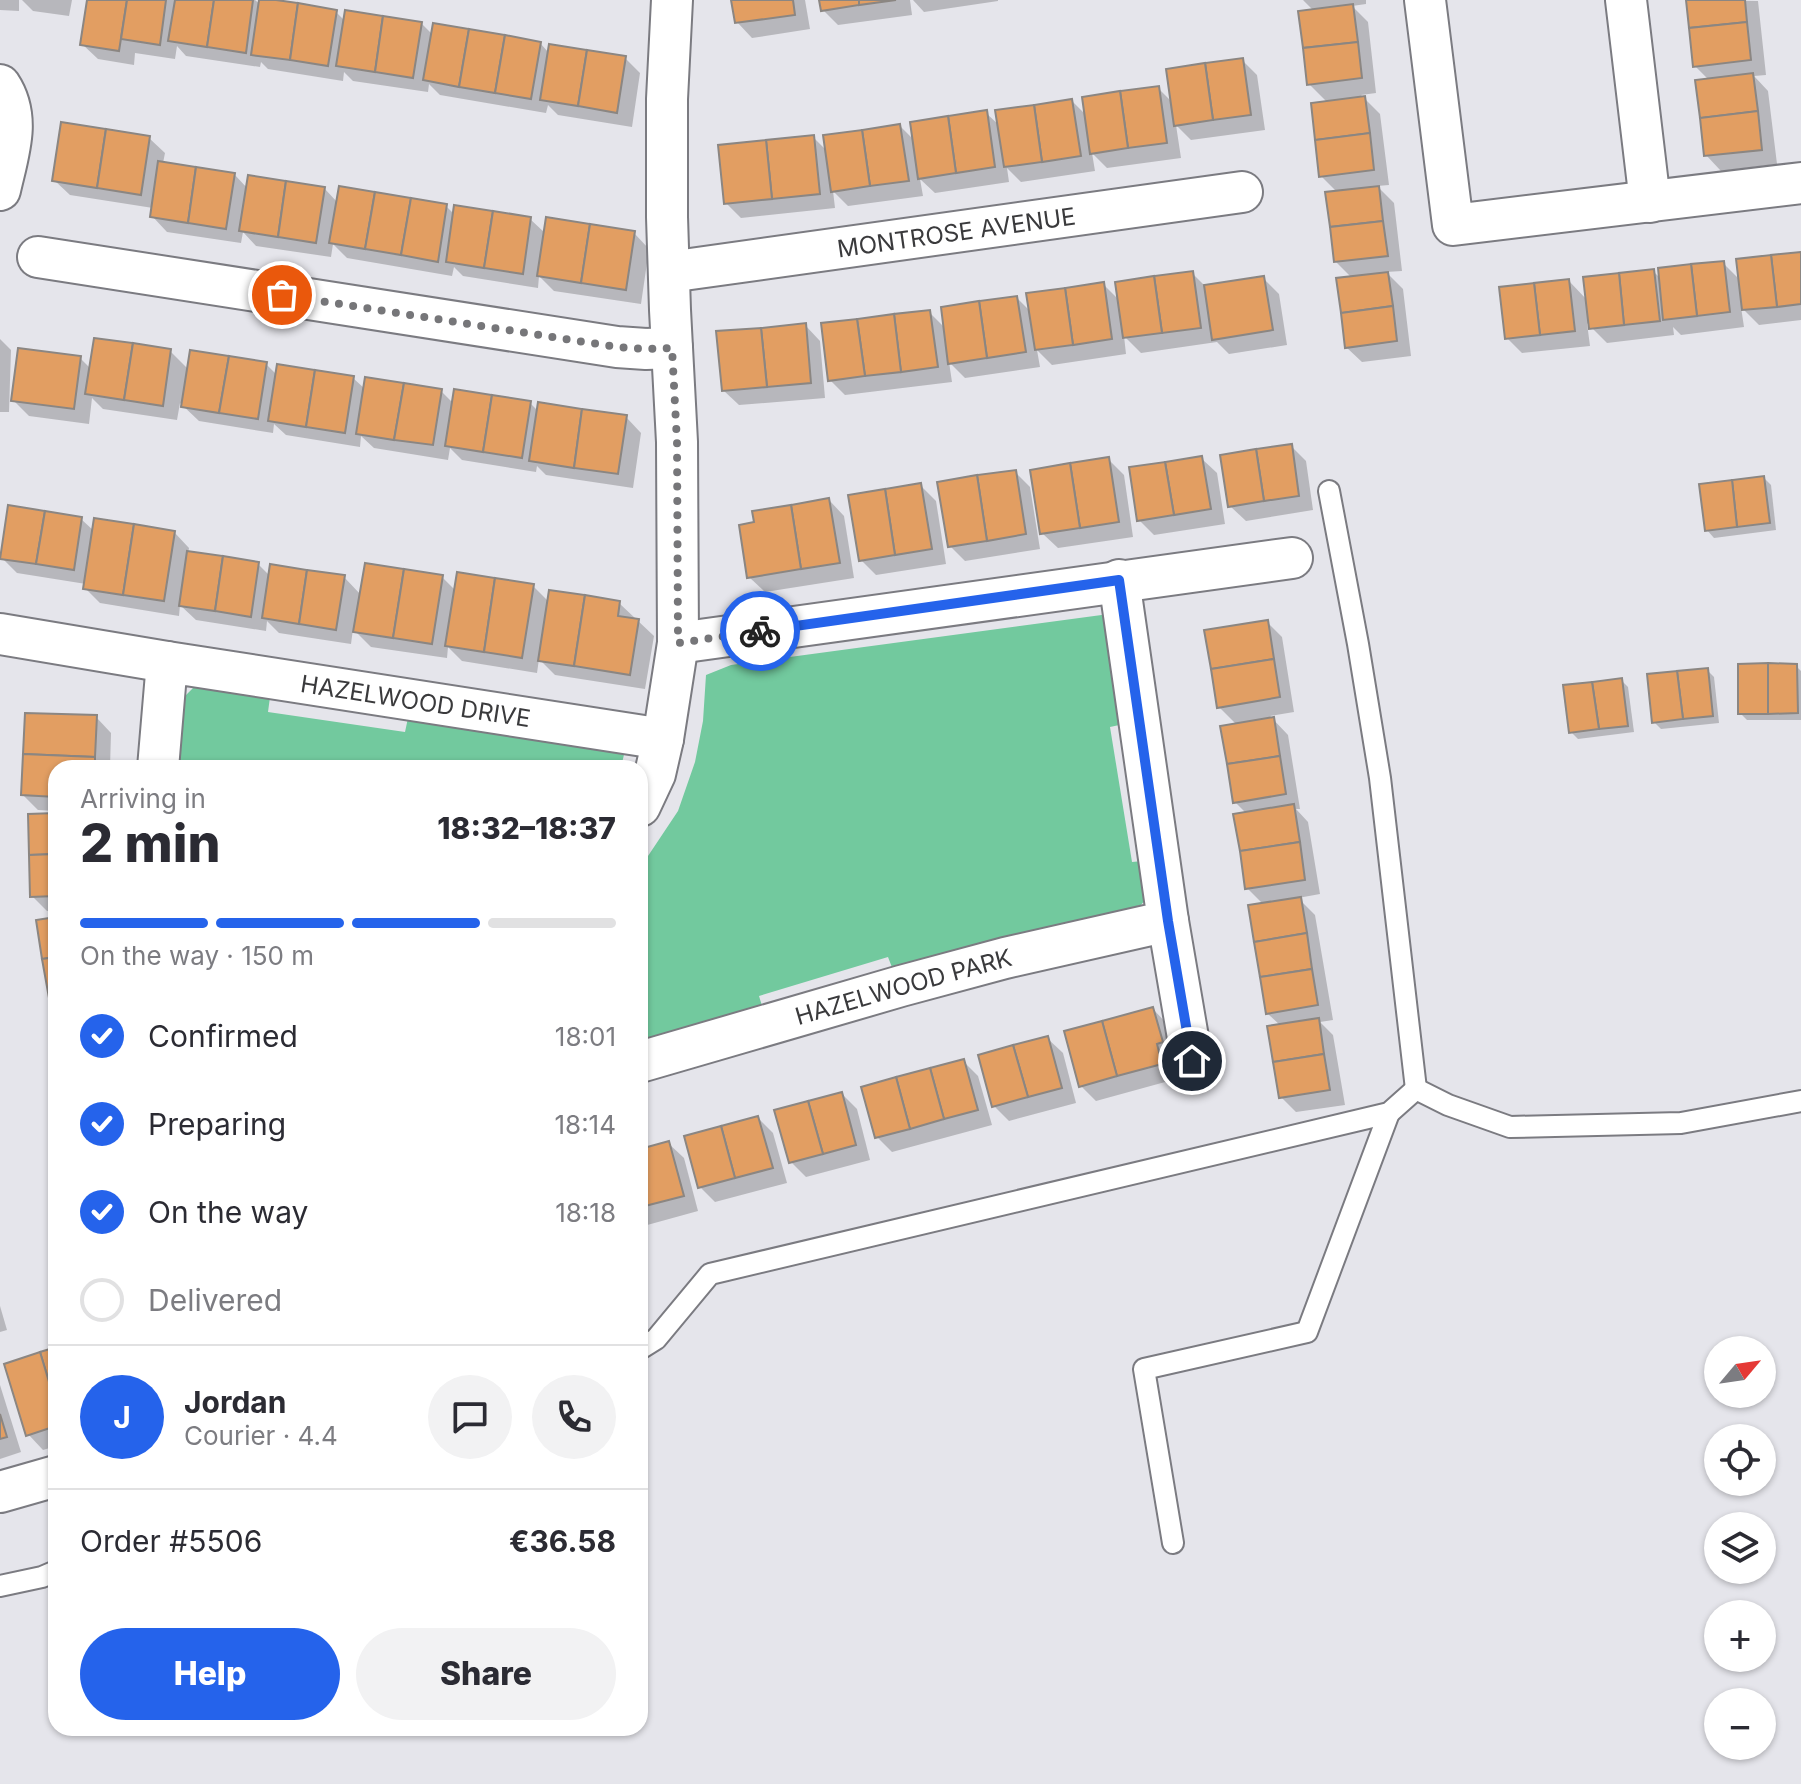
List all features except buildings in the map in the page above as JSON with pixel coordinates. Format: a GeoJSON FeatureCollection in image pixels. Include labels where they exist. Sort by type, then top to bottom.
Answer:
{"type":"FeatureCollection","features":[{"type":"Feature","properties":{"kind":"street"},"geometry":{"type":"LineString","coordinates":[[648,789],[655,774],[663,739],[678,643],[677,442],[669,272],[667,99],[672,0]]}},
{"type":"Feature","properties":{"kind":"street"},"geometry":{"type":"LineString","coordinates":[[1425,0],[1453,225],[1801,183]]}},
{"type":"Feature","properties":{"kind":"street"},"geometry":{"type":"LineString","coordinates":[[1626,0],[1650,202]]}},
{"type":"Feature","properties":{"kind":"street"},"geometry":{"type":"LineString","coordinates":[[0,85],[7,95],[13,118],[0,190]]}},
{"type":"Feature","properties":{"kind":"street","name":"MONTROSE AVENUE"},"geometry":{"type":"LineString","coordinates":[[669,272],[1242,192]]}},
{"type":"Feature","properties":{"kind":"street"},"geometry":{"type":"LineString","coordinates":[[38,257],[617,347],[672,348]]}},
{"type":"Feature","properties":{"kind":"street"},"geometry":{"type":"LineString","coordinates":[[678,643],[1292,558]]}},
{"type":"Feature","properties":{"kind":"street"},"geometry":{"type":"LineString","coordinates":[[1119,580],[1168,921],[1192,1061]]}},
{"type":"Feature","properties":{"kind":"street","name":"HAZELWOOD DRIVE"},"geometry":{"type":"LineString","coordinates":[[0,634],[663,739]]}},
{"type":"Feature","properties":{"kind":"street"},"geometry":{"type":"LineString","coordinates":[[159,760],[167,662]]}},
{"type":"Feature","properties":{"kind":"street","name":"HAZELWOOD PARK"},"geometry":{"type":"LineString","coordinates":[[648,1060],[1005,958],[1168,921]]}},
{"type":"Feature","properties":{"kind":"street"},"geometry":{"type":"LineString","coordinates":[[0,1492],[48,1478]]}},
{"type":"Feature","properties":{"kind":"lane"},"geometry":{"type":"LineString","coordinates":[[1329,491],[1380,778],[1416,1089]]}},
{"type":"Feature","properties":{"kind":"lane"},"geometry":{"type":"LineString","coordinates":[[1416,1089],[1448,1105],[1510,1127],[1681,1123],[1801,1101]]}},
{"type":"Feature","properties":{"kind":"lane"},"geometry":{"type":"LineString","coordinates":[[1173,1543],[1144,1369],[1307,1332],[1389,1113],[1416,1089]]}},
{"type":"Feature","properties":{"kind":"lane"},"geometry":{"type":"LineString","coordinates":[[648,1344],[656,1339],[710,1274],[1389,1113]]}},
{"type":"Feature","properties":{"kind":"lane"},"geometry":{"type":"LineString","coordinates":[[0,1586],[48,1574]]}},
{"type":"Feature","properties":{"kind":"green space"},"geometry":{"type":"Polygon","coordinates":[[[1109,614],[1124,724],[1110,727],[1132,862],[1143,861],[1149,895],[1141,905],[893,970],[888,957],[759,996],[763,1009],[648,1042],[648,856],[678,811],[695,762],[703,721],[706,675],[731,665],[1109,614]]]}},
{"type":"Feature","properties":{"kind":"green space"},"geometry":{"type":"Polygon","coordinates":[[[194,687],[270,697],[268,712],[405,732],[408,718],[625,750],[623,760],[178,760],[181,700],[194,687]]]}},
{"type":"Feature","properties":{"kind":"way so far"},"geometry":{"type":"LineString","coordinates":[[282,295],[617,347],[672,348],[677,442],[678,643],[760,631]]}},
{"type":"Feature","properties":{"kind":"route"},"geometry":{"type":"LineString","coordinates":[[760,631],[1119,580],[1168,921],[1192,1061]]}}]}
